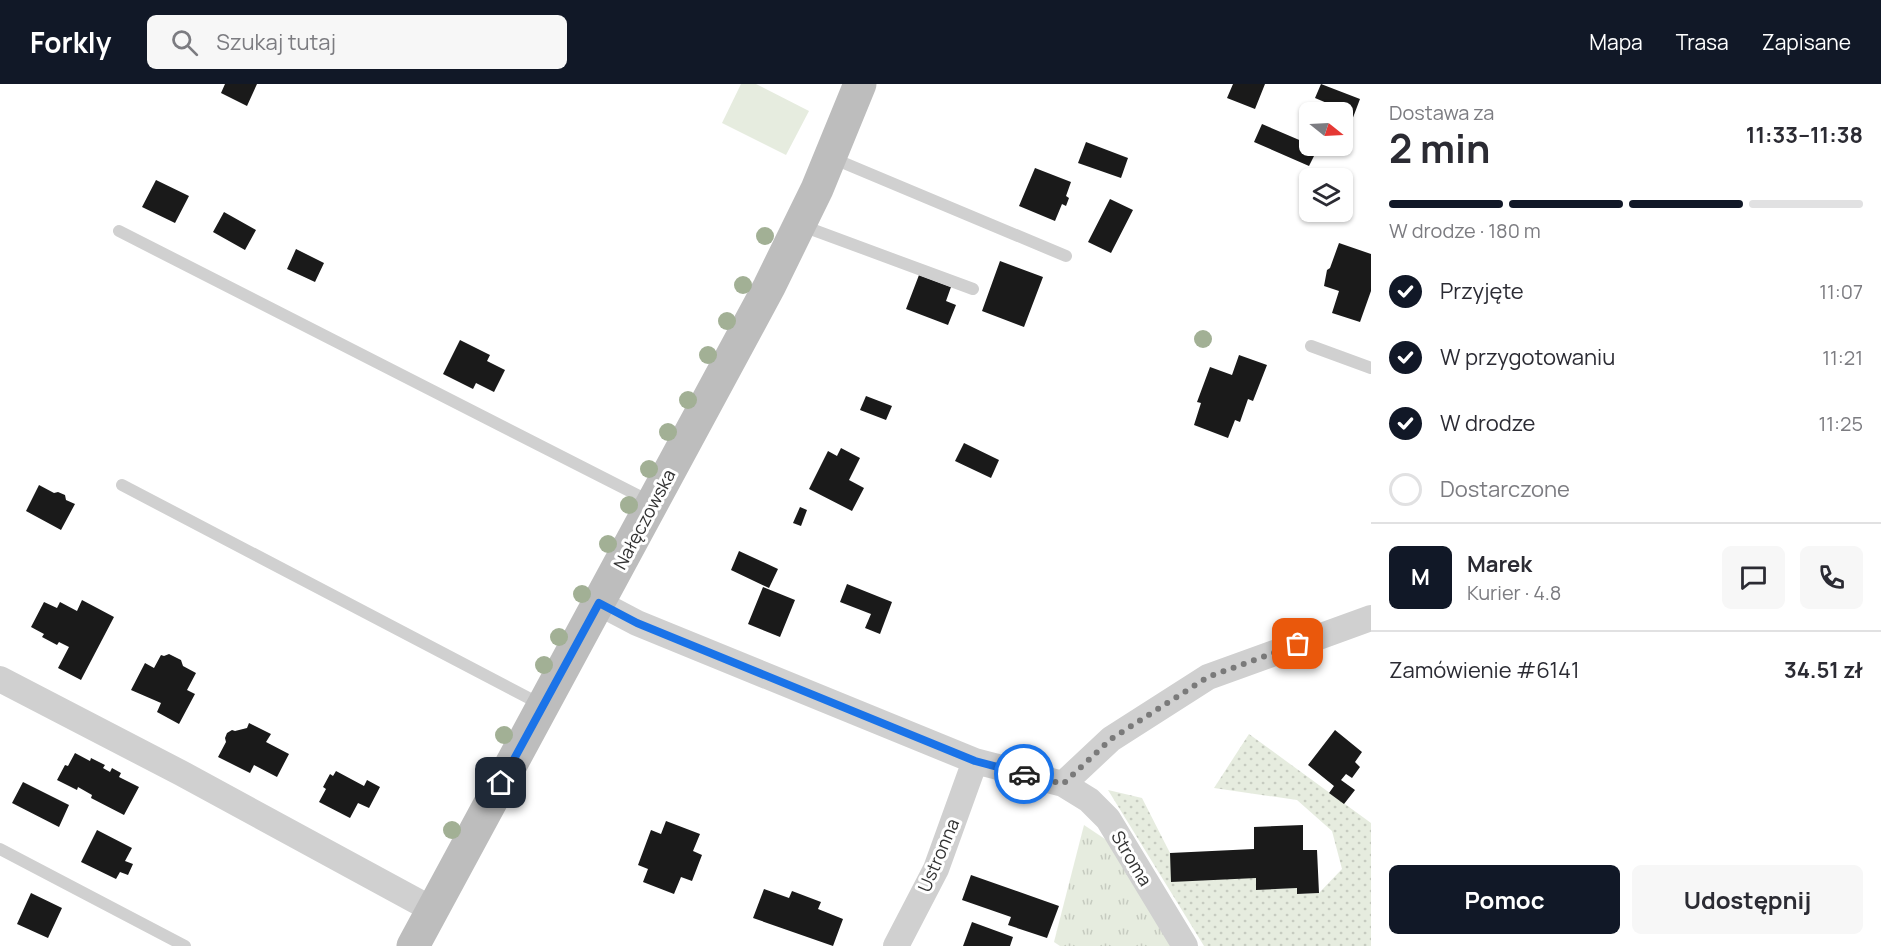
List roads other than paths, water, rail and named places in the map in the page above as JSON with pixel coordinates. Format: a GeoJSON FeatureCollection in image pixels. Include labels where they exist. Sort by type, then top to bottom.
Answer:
{"type":"FeatureCollection","features":[{"type":"Feature","properties":{"kind":"main road","name":"Nałęczowska"},"geometry":{"type":"LineString","coordinates":[[413,946],[769,287],[800,225],[860,84]]}},
{"type":"Feature","properties":{"kind":"street","name":"Stroma"},"geometry":{"type":"LineString","coordinates":[[599,603],[647,627],[975,761],[1063,784],[1089,800],[1108,819],[1185,946]]}},
{"type":"Feature","properties":{"kind":"street"},"geometry":{"type":"LineString","coordinates":[[1063,784],[1111,739],[1208,677],[1371,618]]}},
{"type":"Feature","properties":{"kind":"street"},"geometry":{"type":"LineString","coordinates":[[0,680],[181,773],[433,910]]}},
{"type":"Feature","properties":{"kind":"street","name":"Ustronna"},"geometry":{"type":"LineString","coordinates":[[896,946],[936,868],[975,761]]}},
{"type":"Feature","properties":{"kind":"lane"},"geometry":{"type":"LineString","coordinates":[[830,157],[1066,256]]}},
{"type":"Feature","properties":{"kind":"lane"},"geometry":{"type":"LineString","coordinates":[[800,225],[973,289]]}},
{"type":"Feature","properties":{"kind":"lane"},"geometry":{"type":"LineString","coordinates":[[119,231],[652,502]]}},
{"type":"Feature","properties":{"kind":"lane"},"geometry":{"type":"LineString","coordinates":[[1311,346],[1371,368]]}},
{"type":"Feature","properties":{"kind":"lane"},"geometry":{"type":"LineString","coordinates":[[122,485],[543,705]]}},
{"type":"Feature","properties":{"kind":"lane"},"geometry":{"type":"LineString","coordinates":[[0,849],[186,946]]}}]}
